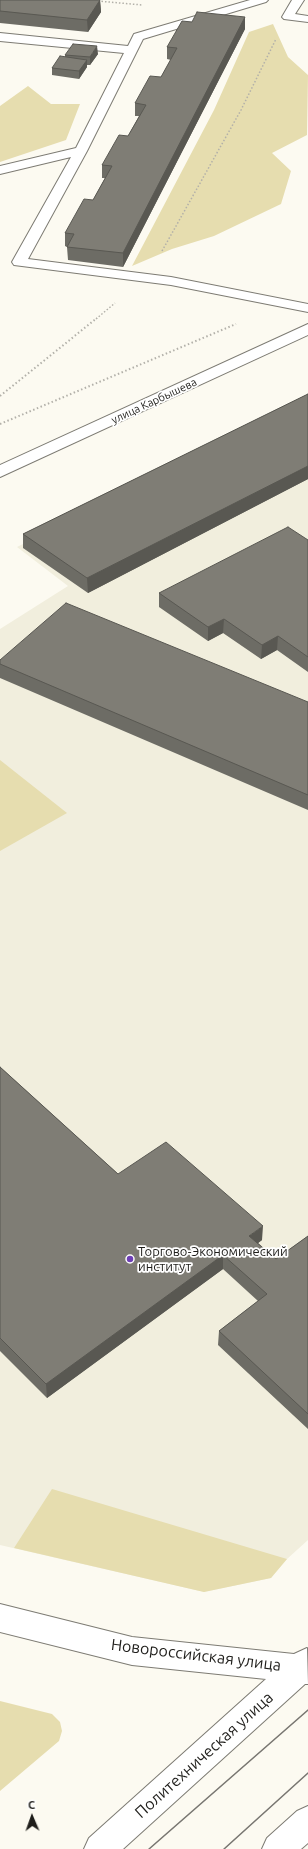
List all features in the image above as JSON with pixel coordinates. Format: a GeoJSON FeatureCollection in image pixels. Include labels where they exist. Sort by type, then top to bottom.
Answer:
{"type":"FeatureCollection","features":[{"type":"Feature","properties":{"kind":"main road","name":"улица Карбышева"},"geometry":{"type":"LineString","coordinates":[[0,472],[308,329]]}},
{"type":"Feature","properties":{"kind":"main road","name":"Новороссийская улица"},"geometry":{"type":"LineString","coordinates":[[0,1618],[132,1650],[306,1667]]}},
{"type":"Feature","properties":{"kind":"main road","name":"Политехническая улица"},"geometry":{"type":"LineString","coordinates":[[100,1849],[306,1667]]}},
{"type":"Feature","properties":{"kind":"main road"},"geometry":{"type":"LineString","coordinates":[[278,1849],[308,1822]]}},
{"type":"Feature","properties":{"kind":"lane"},"geometry":{"type":"LineString","coordinates":[[262,0],[138,37],[81,151],[19,262],[147,278],[308,308]]}},
{"type":"Feature","properties":{"kind":"lane"},"geometry":{"type":"LineString","coordinates":[[298,0],[288,17],[308,19]]}},
{"type":"Feature","properties":{"kind":"lane"},"geometry":{"type":"LineString","coordinates":[[0,37],[132,50]]}},
{"type":"Feature","properties":{"kind":"lane"},"geometry":{"type":"LineString","coordinates":[[0,170],[81,151]]}},
{"type":"Feature","properties":{"kind":"path"},"geometry":{"type":"LineString","coordinates":[[0,396],[147,278],[241,110],[288,17]]}},
{"type":"Feature","properties":{"kind":"path"},"geometry":{"type":"LineString","coordinates":[[0,424],[287,303]]}},
{"type":"Feature","properties":{"kind":"shaded area"},"geometry":{"type":"Polygon","coordinates":[[[273,24],[288,57],[308,75],[307,135],[272,153],[291,171],[281,204],[214,236],[172,249],[132,266],[214,110],[249,32],[273,24]]]}},
{"type":"Feature","properties":{"kind":"shaded area"},"geometry":{"type":"Polygon","coordinates":[[[28,86],[51,104],[80,104],[66,140],[0,162],[0,106],[28,86]]]}},
{"type":"Feature","properties":{"kind":"shaded area"},"geometry":{"type":"Polygon","coordinates":[[[308,402],[308,1540],[287,1559],[271,1578],[204,1592],[0,1545],[0,629],[68,586],[17,547],[308,402]]]}},
{"type":"Feature","properties":{"kind":"shaded area"},"geometry":{"type":"Polygon","coordinates":[[[0,760],[67,813],[0,851],[0,760]]]}},
{"type":"Feature","properties":{"kind":"shaded area"},"geometry":{"type":"Polygon","coordinates":[[[52,1489],[287,1559],[271,1578],[204,1592],[14,1548],[52,1489]]]}},
{"type":"Feature","properties":{"kind":"shaded area"},"geometry":{"type":"Polygon","coordinates":[[[0,1701],[52,1714],[60,1722],[62,1731],[59,1741],[0,1791],[0,1701]]]}},
{"type":"Feature","properties":{"kind":"building"},"geometry":{"type":"Polygon","coordinates":[[[0,0],[100,0],[87,20],[0,11],[0,0]]]}},
{"type":"Feature","properties":{"kind":"building"},"geometry":{"type":"Polygon","coordinates":[[[197,12],[245,17],[123,253],[67,247],[74,234],[65,233],[84,199],[93,200],[112,166],[102,165],[119,135],[128,136],[146,105],[135,103],[150,76],[161,77],[177,48],[167,47],[182,21],[192,22],[197,12]]]}},
{"type":"Feature","properties":{"kind":"building"},"geometry":{"type":"Polygon","coordinates":[[[73,44],[97,46],[90,57],[65,55],[73,44]]]}},
{"type":"Feature","properties":{"kind":"building"},"geometry":{"type":"Polygon","coordinates":[[[60,56],[87,60],[79,71],[52,68],[60,56]]]}},
{"type":"Feature","properties":{"kind":"building"},"geometry":{"type":"Polygon","coordinates":[[[308,394],[308,466],[87,578],[23,534],[308,394]]]}},
{"type":"Feature","properties":{"kind":"building"},"geometry":{"type":"Polygon","coordinates":[[[288,527],[308,540],[308,657],[278,636],[262,645],[224,619],[208,627],[159,593],[288,527]]]}},
{"type":"Feature","properties":{"kind":"building"},"geometry":{"type":"Polygon","coordinates":[[[66,603],[308,702],[308,795],[0,664],[0,660],[66,603]]]}},
{"type":"Feature","properties":{"kind":"building","name":"Торгово-Экономический институт"},"geometry":{"type":"Polygon","coordinates":[[[0,1067],[118,1174],[166,1142],[263,1226],[249,1236],[276,1259],[308,1236],[308,1414],[219,1331],[267,1294],[223,1255],[46,1384],[0,1338],[0,1067]]]}},
{"type":"Feature","properties":{"kind":"tram line"},"geometry":{"type":"LineString","coordinates":[[149,1849],[308,1710]]}},
{"type":"Feature","properties":{"kind":"tram line"},"geometry":{"type":"LineString","coordinates":[[224,1849],[308,1773]]}},
{"type":"Feature","properties":{"kind":"place","name":"Торгово-Экономический институт"},"geometry":{"type":"Point","coordinates":[130,1259]}}]}
